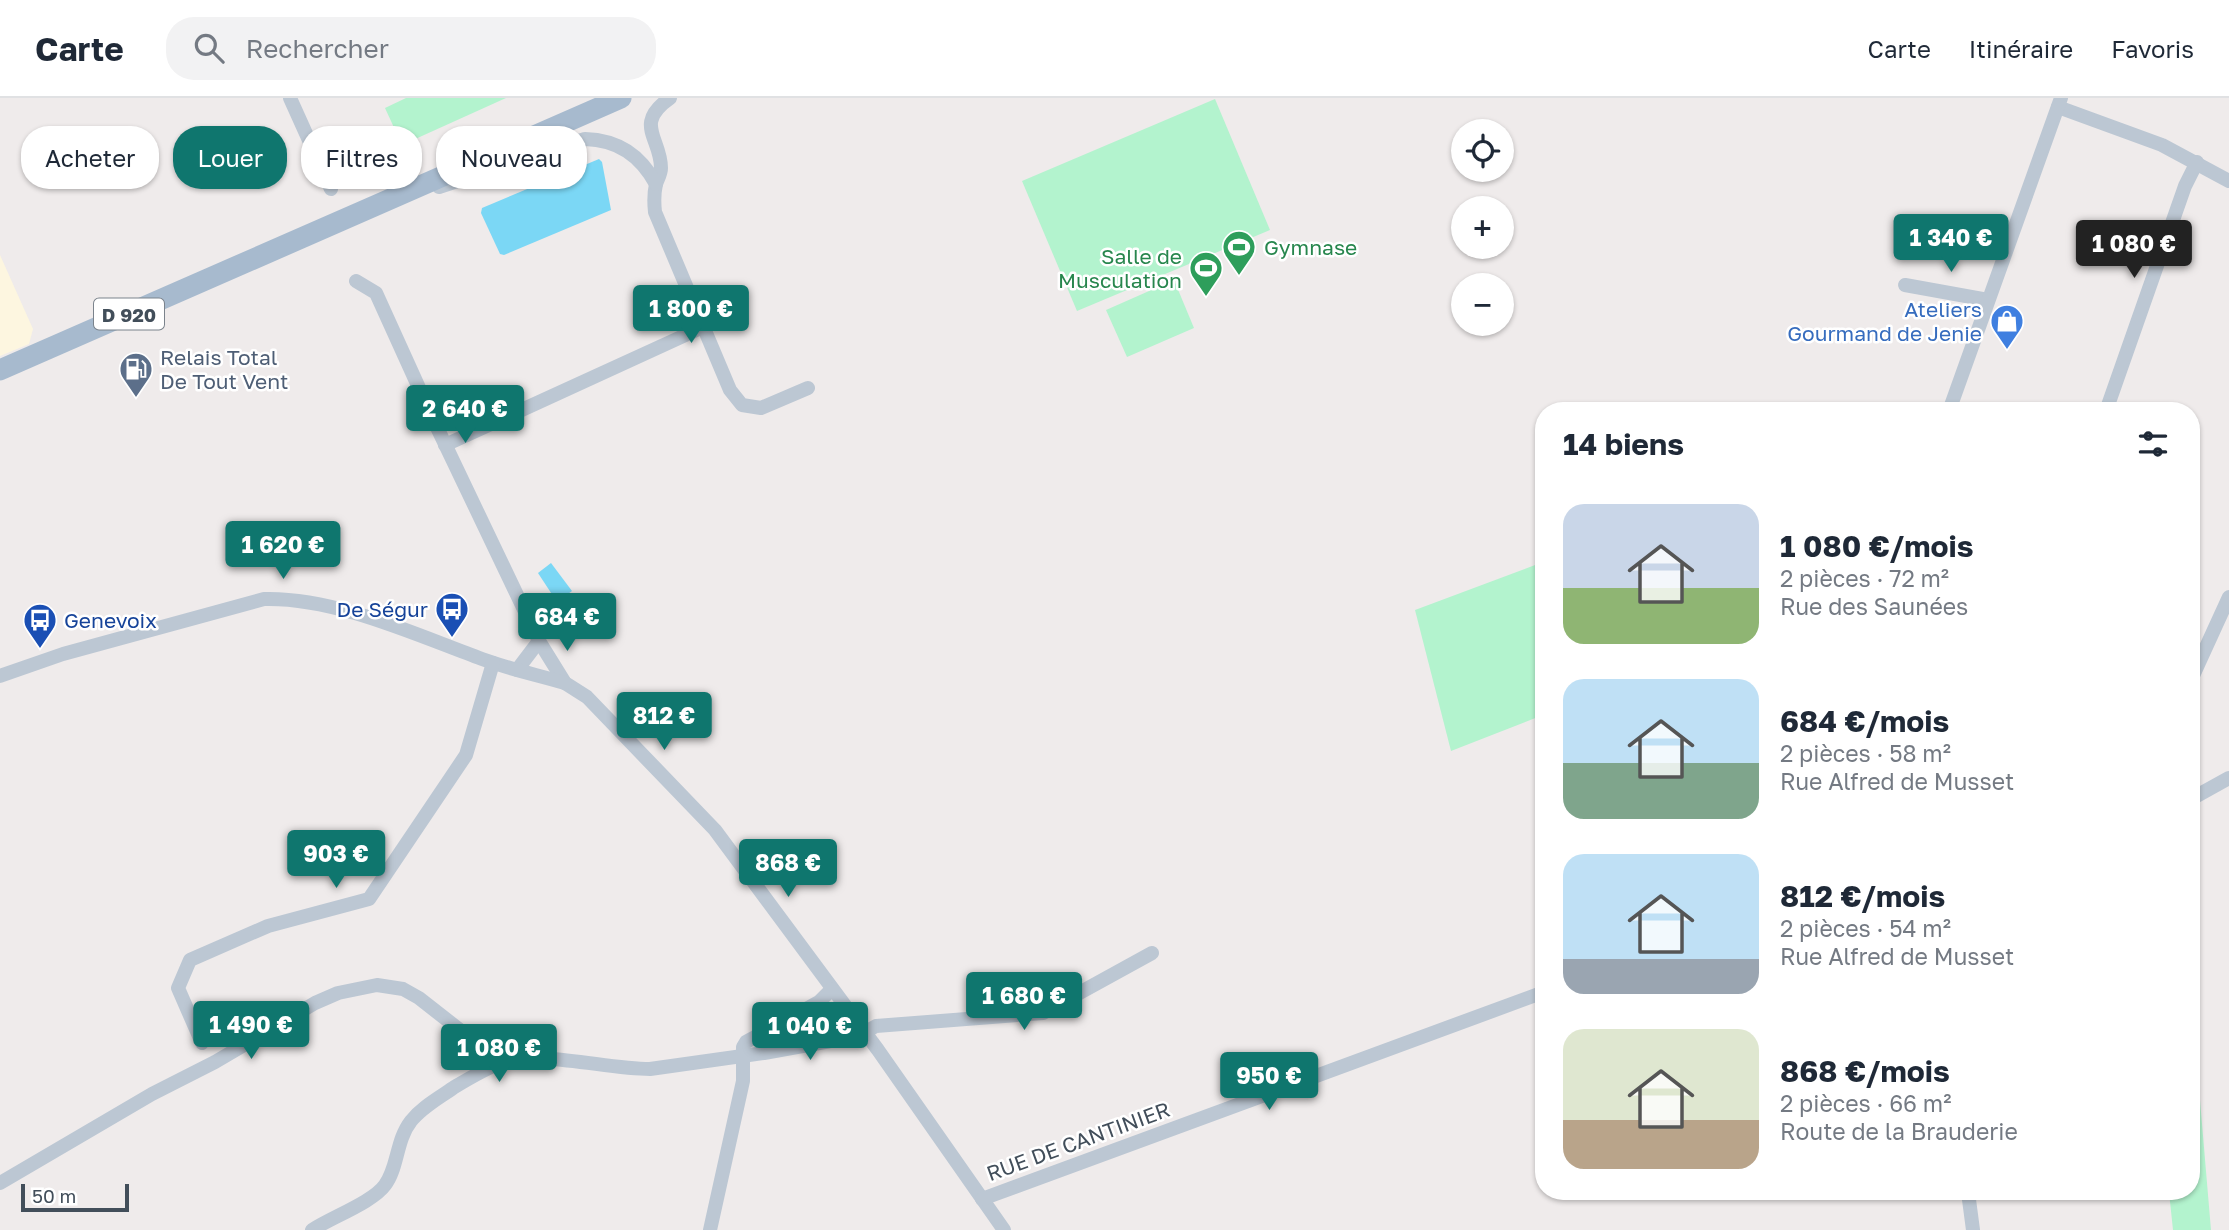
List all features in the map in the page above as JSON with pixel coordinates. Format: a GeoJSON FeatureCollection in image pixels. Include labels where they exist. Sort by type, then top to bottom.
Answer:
{"type":"FeatureCollection","features":[{"type":"Feature","properties":{"kind":"main road","name":"D 920"},"geometry":{"type":"LineString","coordinates":[[0,370],[621,98]]}},
{"type":"Feature","properties":{"kind":"street"},"geometry":{"type":"LineString","coordinates":[[290,98],[303,126]]}},
{"type":"Feature","properties":{"kind":"street"},"geometry":{"type":"LineString","coordinates":[[670,98],[658,109],[650,127],[661,168],[654,203],[657,220],[730,390],[742,405],[761,408],[808,388]]}},
{"type":"Feature","properties":{"kind":"street"},"geometry":{"type":"LineString","coordinates":[[1952,402],[2060,103],[2162,145],[2229,181]]}},
{"type":"Feature","properties":{"kind":"street"},"geometry":{"type":"LineString","coordinates":[[381,202],[427,192],[585,139],[617,144],[649,172],[656,184]]}},
{"type":"Feature","properties":{"kind":"street"},"geometry":{"type":"LineString","coordinates":[[2109,402],[2185,186],[2197,162]]}},
{"type":"Feature","properties":{"kind":"street"},"geometry":{"type":"LineString","coordinates":[[356,281],[376,293],[539,641],[565,683]]}},
{"type":"Feature","properties":{"kind":"street"},"geometry":{"type":"LineString","coordinates":[[1905,285],[1988,300]]}},
{"type":"Feature","properties":{"kind":"street"},"geometry":{"type":"LineString","coordinates":[[445,444],[703,327]]}},
{"type":"Feature","properties":{"kind":"street"},"geometry":{"type":"LineString","coordinates":[[2200,660],[2229,597]]}},
{"type":"Feature","properties":{"kind":"street"},"geometry":{"type":"LineString","coordinates":[[0,676],[63,654],[274,598],[334,607],[493,663],[565,683],[587,697],[715,830],[864,1032],[1004,1230]]}},
{"type":"Feature","properties":{"kind":"street"},"geometry":{"type":"LineString","coordinates":[[517,670],[539,641]]}},
{"type":"Feature","properties":{"kind":"street"},"geometry":{"type":"LineString","coordinates":[[202,1043],[178,988],[190,960],[268,926],[369,899],[466,755],[493,663]]}},
{"type":"Feature","properties":{"kind":"street"},"geometry":{"type":"LineString","coordinates":[[2200,794],[2229,778]]}},
{"type":"Feature","properties":{"kind":"street"},"geometry":{"type":"LineString","coordinates":[[312,1230],[371,1197],[386,1184],[401,1139],[418,1113],[464,1082],[502,1063],[549,1059],[650,1069],[858,1036],[876,1026],[1043,1013],[1152,953]]}},
{"type":"Feature","properties":{"kind":"street"},"geometry":{"type":"LineString","coordinates":[[0,1183],[315,1003],[338,993],[366,986],[389,985],[419,998],[502,1063]]}},
{"type":"Feature","properties":{"kind":"street"},"geometry":{"type":"LineString","coordinates":[[709,1230],[743,1081],[743,1048],[746,1042],[819,1002],[832,989]]}},
{"type":"Feature","properties":{"kind":"street","name":"RUE DE CANTINIER"},"geometry":{"type":"LineString","coordinates":[[982,1199],[1535,995]]}},
{"type":"Feature","properties":{"kind":"street"},"geometry":{"type":"LineString","coordinates":[[799,1014],[797,1028],[800,1038],[813,1044]]}},
{"type":"Feature","properties":{"kind":"street"},"geometry":{"type":"LineString","coordinates":[[1969,1200],[1973,1230]]}},
{"type":"Feature","properties":{"kind":"shaded area"},"geometry":{"type":"Polygon","coordinates":[[[0,255],[33,329],[29,344],[0,356],[0,255]]]}},
{"type":"Feature","properties":{"kind":"green space"},"geometry":{"type":"Polygon","coordinates":[[[406,98],[506,98],[444,126],[436,126],[436,130],[422,136],[422,126],[393,126],[385,108],[406,98]]]}},
{"type":"Feature","properties":{"kind":"green space"},"geometry":{"type":"Polygon","coordinates":[[[1215,99],[1270,230],[1077,311],[1022,181],[1215,99]]]}},
{"type":"Feature","properties":{"kind":"green space"},"geometry":{"type":"Polygon","coordinates":[[[1174,280],[1194,328],[1127,357],[1106,310],[1174,280]]]}},
{"type":"Feature","properties":{"kind":"green space"},"geometry":{"type":"Polygon","coordinates":[[[1535,565],[1535,718],[1451,751],[1415,610],[1535,565]]]}},
{"type":"Feature","properties":{"kind":"green space"},"geometry":{"type":"Polygon","coordinates":[[[2200,1100],[2211,1230],[2173,1230],[2170,1200],[2200,1200],[2200,1100]]]}},
{"type":"Feature","properties":{"kind":"water"},"geometry":{"type":"Polygon","coordinates":[[[599,159],[602,162],[611,210],[504,255],[500,254],[481,213],[482,208],[527,189],[587,189],[587,164],[599,159]]]}},
{"type":"Feature","properties":{"kind":"water"},"geometry":{"type":"Polygon","coordinates":[[[551,563],[572,591],[557,602],[538,573],[551,563]]]}},
{"type":"Feature","properties":{"kind":"place","name":"Gymnase"},"geometry":{"type":"Point","coordinates":[1239,277]}},
{"type":"Feature","properties":{"kind":"place","name":"Salle de Musculation"},"geometry":{"type":"Point","coordinates":[1206,298]}},
{"type":"Feature","properties":{"kind":"place","name":"Ateliers Gourmand de Jenie"},"geometry":{"type":"Point","coordinates":[2007,351]}},
{"type":"Feature","properties":{"kind":"place","name":"Relais Total De Tout Vent"},"geometry":{"type":"Point","coordinates":[136,399]}},
{"type":"Feature","properties":{"kind":"place","name":"De Ségur"},"geometry":{"type":"Point","coordinates":[452,639]}},
{"type":"Feature","properties":{"kind":"place","name":"Genevoix"},"geometry":{"type":"Point","coordinates":[40,650]}}]}
